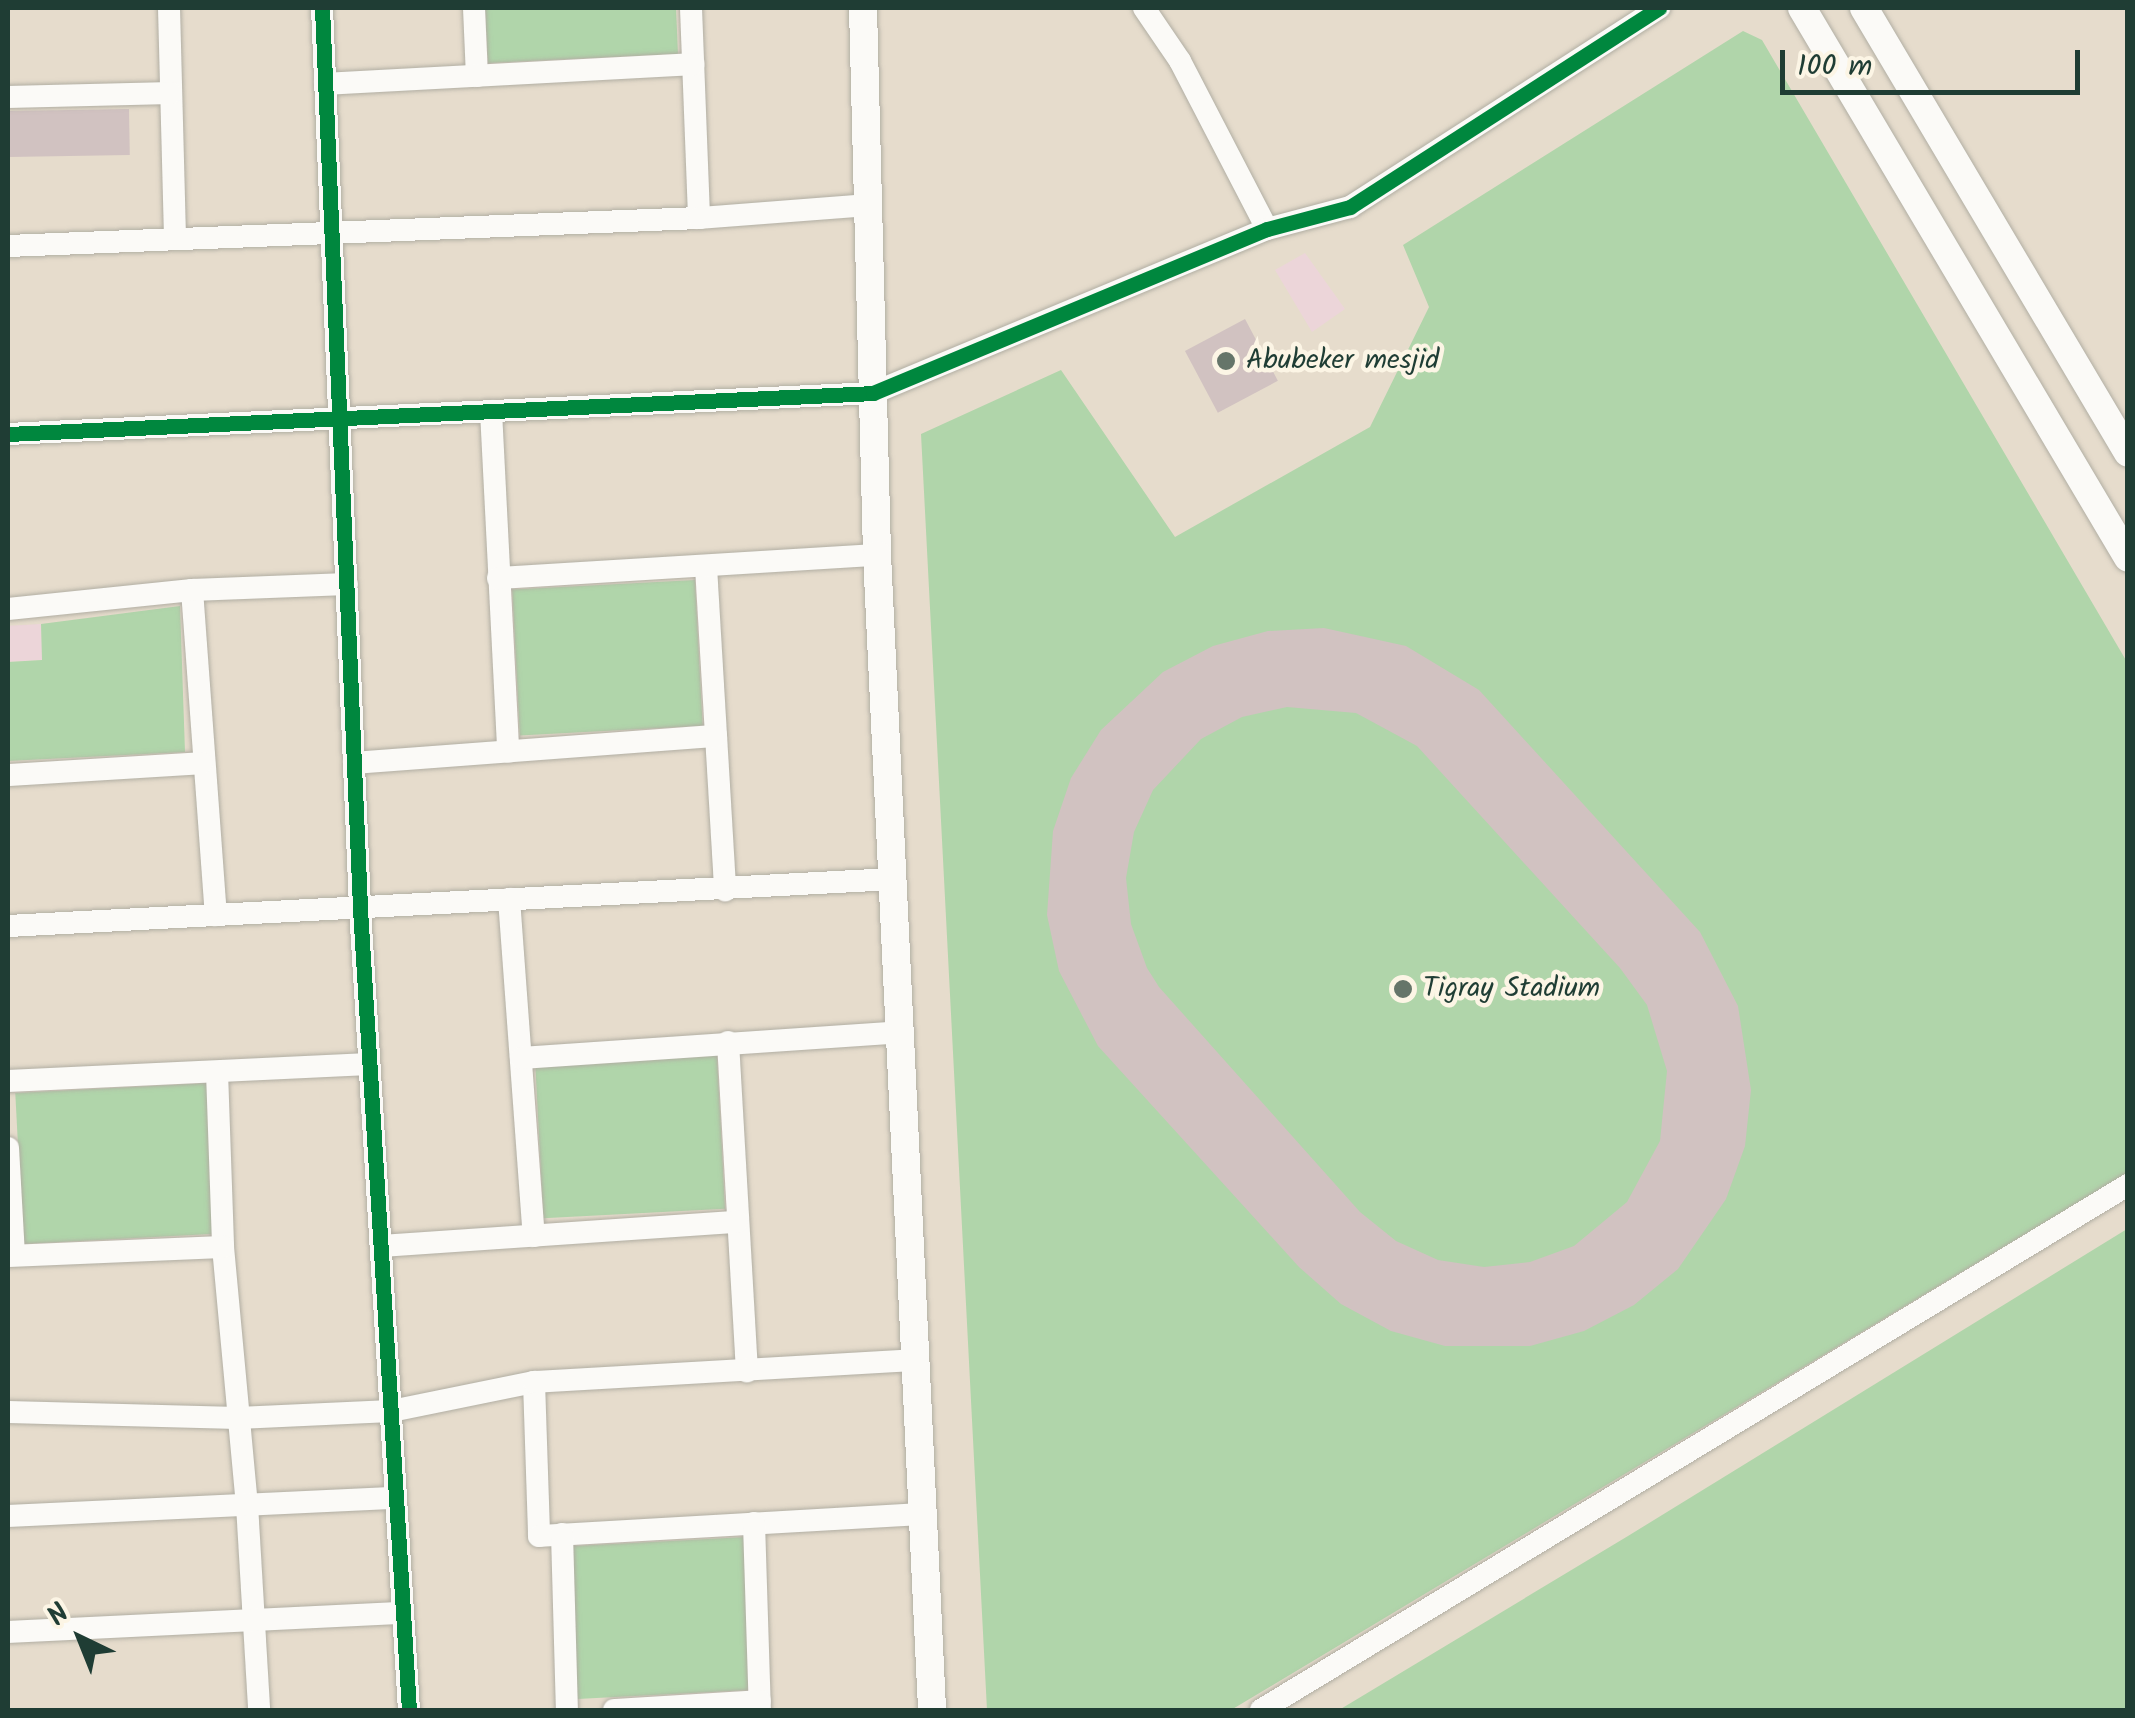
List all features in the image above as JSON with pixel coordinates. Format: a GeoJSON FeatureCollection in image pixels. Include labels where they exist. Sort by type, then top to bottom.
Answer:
{"type":"FeatureCollection","features":[{"type":"Feature","properties":{"kind":"street"},"geometry":{"type":"LineString","coordinates":[[169,8],[174,238]]}},
{"type":"Feature","properties":{"kind":"street"},"geometry":{"type":"LineString","coordinates":[[322,8],[360,909],[409,1710]]}},
{"type":"Feature","properties":{"kind":"street"},"geometry":{"type":"LineString","coordinates":[[474,8],[478,76]]}},
{"type":"Feature","properties":{"kind":"street"},"geometry":{"type":"LineString","coordinates":[[691,8],[699,218]]}},
{"type":"Feature","properties":{"kind":"street"},"geometry":{"type":"LineString","coordinates":[[863,8],[878,555],[932,1710]]}},
{"type":"Feature","properties":{"kind":"street"},"geometry":{"type":"LineString","coordinates":[[1144,8],[1180,61],[1267,229]]}},
{"type":"Feature","properties":{"kind":"street"},"geometry":{"type":"LineString","coordinates":[[8,434],[873,393],[1267,229],[1350,207],[1659,8]]}},
{"type":"Feature","properties":{"kind":"street"},"geometry":{"type":"LineString","coordinates":[[1802,8],[2128,558]]}},
{"type":"Feature","properties":{"kind":"street"},"geometry":{"type":"LineString","coordinates":[[1864,8],[2128,453]]}},
{"type":"Feature","properties":{"kind":"street"},"geometry":{"type":"LineString","coordinates":[[325,84],[693,64]]}},
{"type":"Feature","properties":{"kind":"street"},"geometry":{"type":"LineString","coordinates":[[8,97],[171,94]]}},
{"type":"Feature","properties":{"kind":"street"},"geometry":{"type":"LineString","coordinates":[[8,246],[332,236],[699,218],[868,204]]}},
{"type":"Feature","properties":{"kind":"street"},"geometry":{"type":"LineString","coordinates":[[492,411],[508,752]]}},
{"type":"Feature","properties":{"kind":"street"},"geometry":{"type":"LineString","coordinates":[[498,578],[878,555]]}},
{"type":"Feature","properties":{"kind":"street"},"geometry":{"type":"LineString","coordinates":[[706,566],[725,890]]}},
{"type":"Feature","properties":{"kind":"street"},"geometry":{"type":"LineString","coordinates":[[8,609],[192,590],[347,584]]}},
{"type":"Feature","properties":{"kind":"street"},"geometry":{"type":"LineString","coordinates":[[192,590],[216,915]]}},
{"type":"Feature","properties":{"kind":"street"},"geometry":{"type":"LineString","coordinates":[[354,763],[716,736]]}},
{"type":"Feature","properties":{"kind":"street"},"geometry":{"type":"LineString","coordinates":[[8,775],[202,763]]}},
{"type":"Feature","properties":{"kind":"street"},"geometry":{"type":"LineString","coordinates":[[8,926],[893,879]]}},
{"type":"Feature","properties":{"kind":"street"},"geometry":{"type":"LineString","coordinates":[[509,900],[534,1236]]}},
{"type":"Feature","properties":{"kind":"street"},"geometry":{"type":"LineString","coordinates":[[521,1058],[900,1032]]}},
{"type":"Feature","properties":{"kind":"street"},"geometry":{"type":"LineString","coordinates":[[728,1042],[747,1372]]}},
{"type":"Feature","properties":{"kind":"street"},"geometry":{"type":"LineString","coordinates":[[8,1081],[369,1064]]}},
{"type":"Feature","properties":{"kind":"street"},"geometry":{"type":"LineString","coordinates":[[217,1072],[224,1247],[247,1505],[258,1710]]}},
{"type":"Feature","properties":{"kind":"street"},"geometry":{"type":"LineString","coordinates":[[8,1148],[11,1256],[224,1247]]}},
{"type":"Feature","properties":{"kind":"street"},"geometry":{"type":"LineString","coordinates":[[1260,1710],[2128,1186]]}},
{"type":"Feature","properties":{"kind":"street"},"geometry":{"type":"LineString","coordinates":[[381,1246],[737,1222]]}},
{"type":"Feature","properties":{"kind":"street"},"geometry":{"type":"LineString","coordinates":[[8,1412],[238,1418],[391,1412],[534,1382],[916,1360]]}},
{"type":"Feature","properties":{"kind":"street"},"geometry":{"type":"LineString","coordinates":[[534,1382],[539,1536],[923,1514]]}},
{"type":"Feature","properties":{"kind":"street"},"geometry":{"type":"LineString","coordinates":[[8,1516],[396,1498]]}},
{"type":"Feature","properties":{"kind":"street"},"geometry":{"type":"LineString","coordinates":[[614,1710],[760,1706],[754,1524]]}},
{"type":"Feature","properties":{"kind":"street"},"geometry":{"type":"LineString","coordinates":[[562,1534],[568,1710]]}},
{"type":"Feature","properties":{"kind":"street"},"geometry":{"type":"LineString","coordinates":[[8,1632],[403,1613]]}},
{"type":"Feature","properties":{"kind":"shaded area"},"geometry":{"type":"Polygon","coordinates":[[[1305,253],[1345,309],[1312,332],[1275,270],[1305,253]]]}},
{"type":"Feature","properties":{"kind":"shaded area"},"geometry":{"type":"Polygon","coordinates":[[[41,624],[43,660],[10,662],[8,626],[41,624]]]}},
{"type":"Feature","properties":{"kind":"green space"},"geometry":{"type":"Polygon","coordinates":[[[485,8],[676,8],[678,54],[488,63],[485,8]]]}},
{"type":"Feature","properties":{"kind":"green space"},"geometry":{"type":"Polygon","coordinates":[[[1743,31],[1762,40],[2127,662],[2127,1173],[1231,1710],[987,1710],[921,434],[1061,370],[1175,537],[1370,427],[1429,307],[1403,245],[1743,31]]]}},
{"type":"Feature","properties":{"kind":"green space"},"geometry":{"type":"Polygon","coordinates":[[[695,580],[703,726],[520,735],[512,590],[695,580]]]}},
{"type":"Feature","properties":{"kind":"green space"},"geometry":{"type":"Polygon","coordinates":[[[180,606],[185,752],[8,761],[8,662],[42,660],[41,624],[180,606]]]}},
{"type":"Feature","properties":{"kind":"green space"},"geometry":{"type":"Polygon","coordinates":[[[717,1055],[725,1209],[543,1218],[535,1065],[717,1055]]]}},
{"type":"Feature","properties":{"kind":"green space"},"geometry":{"type":"Polygon","coordinates":[[[208,1083],[216,1234],[23,1244],[15,1093],[208,1083]]]}},
{"type":"Feature","properties":{"kind":"green space"},"geometry":{"type":"Polygon","coordinates":[[[2127,1229],[2127,1710],[1339,1710],[1628,1536],[2127,1229]]]}},
{"type":"Feature","properties":{"kind":"green space"},"geometry":{"type":"Polygon","coordinates":[[[746,1537],[754,1690],[577,1699],[569,1546],[746,1537]]]}},
{"type":"Feature","properties":{"kind":"building"},"geometry":{"type":"Polygon","coordinates":[[[129,109],[130,155],[9,157],[8,111],[129,109]]]}},
{"type":"Feature","properties":{"kind":"building"},"geometry":{"type":"Polygon","coordinates":[[[1245,319],[1278,381],[1218,413],[1185,351],[1245,319]]]}},
{"type":"Feature","properties":{"kind":"building"},"geometry":{"type":"Polygon","coordinates":[[[1324,628],[1406,646],[1479,690],[1700,932],[1738,1006],[1751,1090],[1745,1146],[1726,1199],[1678,1269],[1634,1305],[1584,1331],[1530,1346],[1445,1346],[1391,1331],[1341,1304],[1299,1267],[1098,1046],[1059,971],[1047,915],[1053,831],[1071,778],[1101,730],[1163,672],[1213,646],[1268,631],[1324,628]],[[1287,707],[1242,717],[1201,739],[1153,790],[1134,832],[1126,878],[1131,924],[1147,968],[1159,987],[1360,1212],[1396,1241],[1438,1260],[1484,1267],[1530,1262],[1574,1246],[1627,1202],[1660,1141],[1667,1071],[1647,1005],[1620,968],[1417,746],[1356,713],[1287,707]]]}},
{"type":"Feature","properties":{"kind":"cycle path"},"geometry":{"type":"LineString","coordinates":[[322,8],[360,909],[409,1710]]}},
{"type":"Feature","properties":{"kind":"cycle path"},"geometry":{"type":"LineString","coordinates":[[8,434],[873,393],[1267,229],[1350,207],[1659,8]]}},
{"type":"Feature","properties":{"kind":"place","name":"Abubeker mesjid"},"geometry":{"type":"Point","coordinates":[1226,361]}},
{"type":"Feature","properties":{"kind":"place","name":"Tigray Stadium"},"geometry":{"type":"Point","coordinates":[1403,989]}}]}
